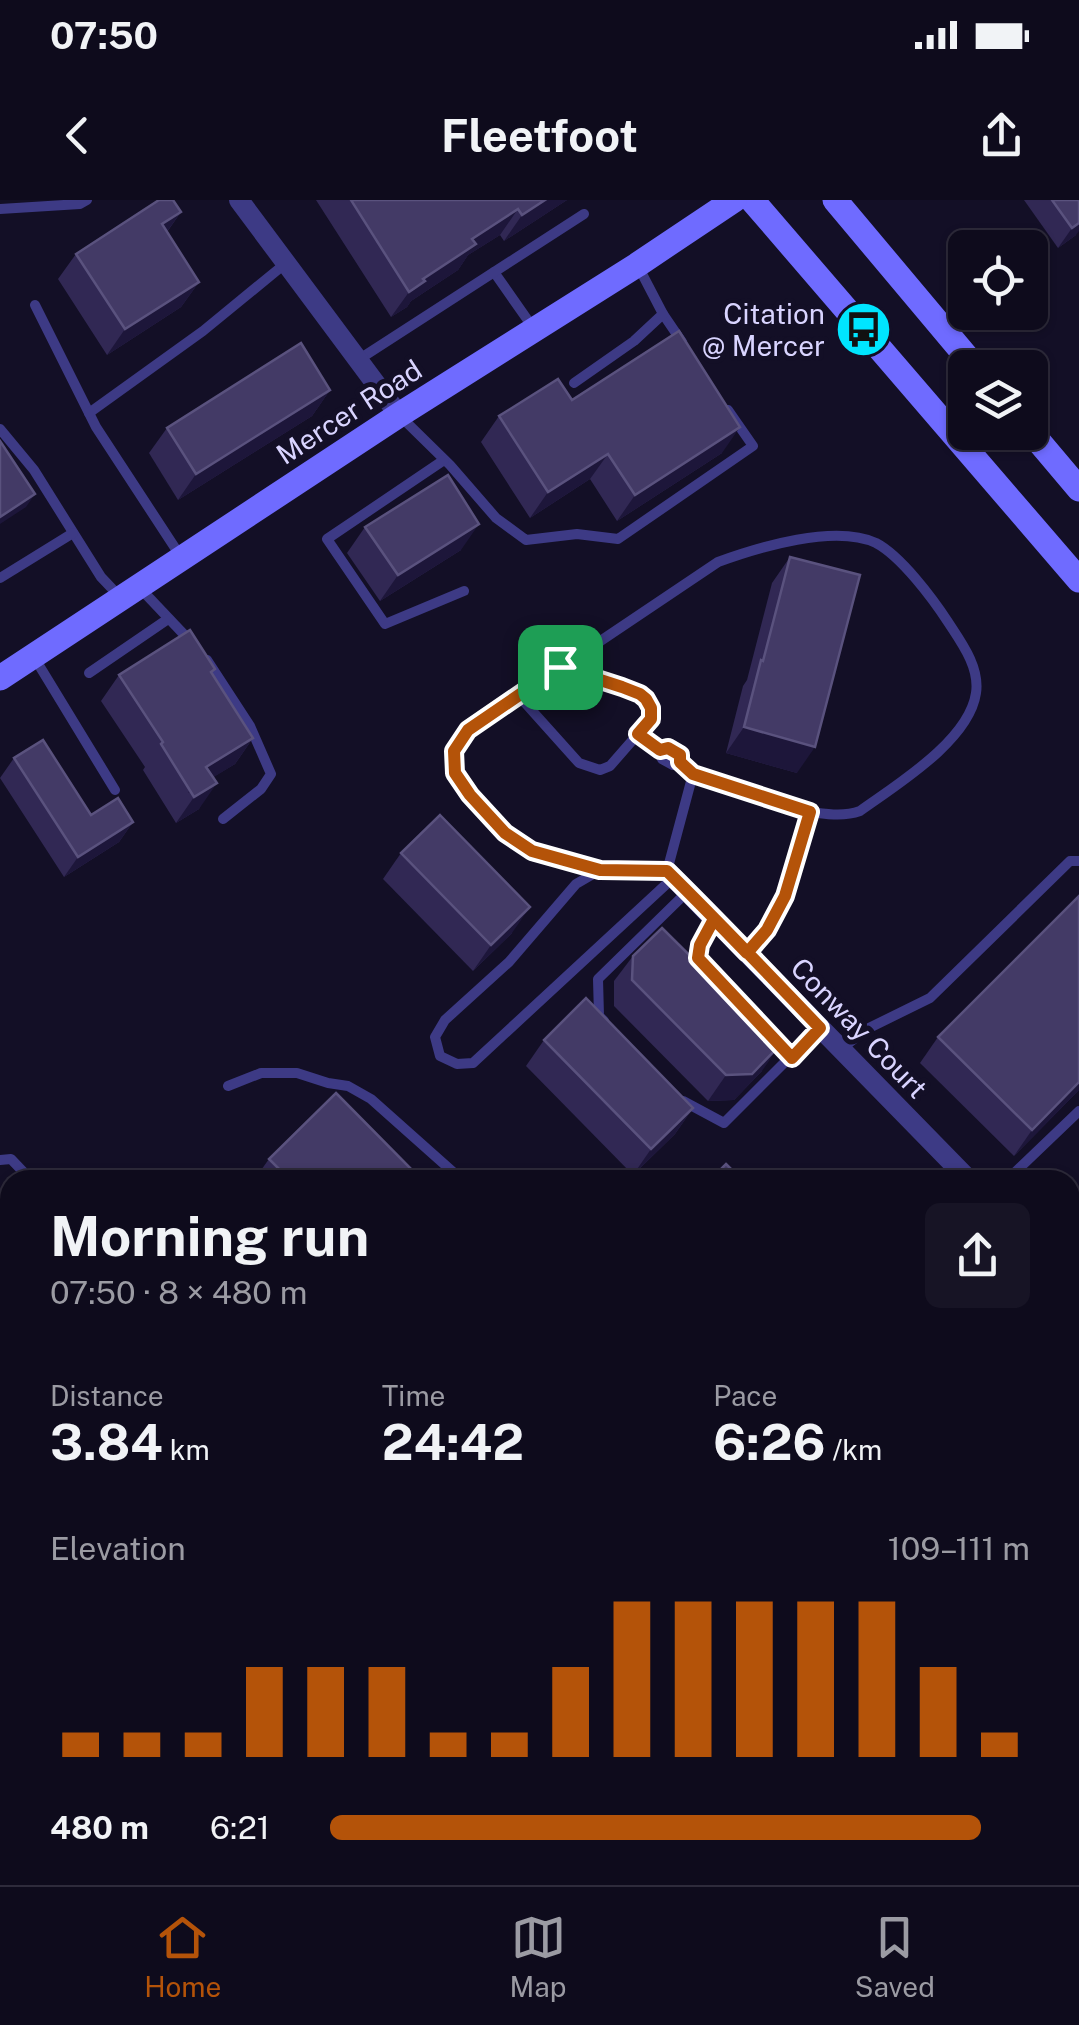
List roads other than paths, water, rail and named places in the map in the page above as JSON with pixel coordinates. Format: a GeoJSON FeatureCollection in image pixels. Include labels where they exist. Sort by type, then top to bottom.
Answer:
{"type":"FeatureCollection","features":[{"type":"Feature","properties":{"kind":"street"},"geometry":{"type":"LineString","coordinates":[[240,200],[399,414]]}},
{"type":"Feature","properties":{"kind":"street","name":"Mercer Road"},"geometry":{"type":"LineString","coordinates":[[0,678],[399,414],[734,200]]}},
{"type":"Feature","properties":{"kind":"street"},"geometry":{"type":"LineString","coordinates":[[752,200],[1079,580]]}},
{"type":"Feature","properties":{"kind":"street"},"geometry":{"type":"LineString","coordinates":[[835,200],[961,350]]}},
{"type":"Feature","properties":{"kind":"street"},"geometry":{"type":"LineString","coordinates":[[1046,450],[1079,489]]}},
{"type":"Feature","properties":{"kind":"street","name":"Conway Court"},"geometry":{"type":"LineString","coordinates":[[676,880],[959,1170]]}},
{"type":"Feature","properties":{"kind":"lane"},"geometry":{"type":"LineString","coordinates":[[0,209],[80,204],[88,200]]}},
{"type":"Feature","properties":{"kind":"lane"},"geometry":{"type":"LineString","coordinates":[[358,360],[584,214]]}},
{"type":"Feature","properties":{"kind":"lane"},"geometry":{"type":"LineString","coordinates":[[88,413],[203,331],[286,264]]}},
{"type":"Feature","properties":{"kind":"lane"},"geometry":{"type":"LineString","coordinates":[[637,265],[662,314],[686,348]]}},
{"type":"Feature","properties":{"kind":"lane"},"geometry":{"type":"LineString","coordinates":[[494,272],[535,329]]}},
{"type":"Feature","properties":{"kind":"lane"},"geometry":{"type":"LineString","coordinates":[[34,305],[88,413],[181,558]]}},
{"type":"Feature","properties":{"kind":"lane"},"geometry":{"type":"LineString","coordinates":[[574,383],[634,342],[662,314]]}},
{"type":"Feature","properties":{"kind":"lane"},"geometry":{"type":"LineString","coordinates":[[399,414],[496,518],[526,540],[577,534],[618,539],[753,446],[720,397]]}},
{"type":"Feature","properties":{"kind":"lane"},"geometry":{"type":"LineString","coordinates":[[0,429],[34,470],[101,578],[130,592],[168,619],[204,655],[250,726],[271,774],[260,789],[224,819]]}},
{"type":"Feature","properties":{"kind":"lane"},"geometry":{"type":"LineString","coordinates":[[444,460],[328,539],[385,624],[464,591]]}},
{"type":"Feature","properties":{"kind":"lane"},"geometry":{"type":"LineString","coordinates":[[0,578],[73,532]]}},
{"type":"Feature","properties":{"kind":"lane"},"geometry":{"type":"LineString","coordinates":[[638,734],[660,750],[668,748],[680,755],[680,762],[693,774],[810,812],[860,812],[944,749],[967,716],[976,694],[975,675],[966,650],[942,613],[892,554],[874,542],[848,537],[800,538],[718,562],[468,730],[454,751],[455,773],[470,795],[505,833],[532,851],[600,870],[676,880]]}},
{"type":"Feature","properties":{"kind":"lane"},"geometry":{"type":"LineString","coordinates":[[89,673],[168,619]]}},
{"type":"Feature","properties":{"kind":"lane"},"geometry":{"type":"LineString","coordinates":[[33,656],[115,790]]}},
{"type":"Feature","properties":{"kind":"lane"},"geometry":{"type":"LineString","coordinates":[[518,696],[579,763],[600,770],[610,766],[651,719],[651,708],[640,694],[560,667]]}},
{"type":"Feature","properties":{"kind":"lane"},"geometry":{"type":"LineString","coordinates":[[611,1029],[599,1016],[598,980],[676,880],[693,774]]}},
{"type":"Feature","properties":{"kind":"lane"},"geometry":{"type":"LineString","coordinates":[[747,953],[767,930],[785,896],[810,812]]}},
{"type":"Feature","properties":{"kind":"lane"},"geometry":{"type":"LineString","coordinates":[[841,1049],[867,1029],[930,998],[1070,862],[1079,861]]}},
{"type":"Feature","properties":{"kind":"lane"},"geometry":{"type":"LineString","coordinates":[[600,870],[576,884],[509,962],[446,1020],[435,1037],[440,1056],[457,1064],[473,1063],[676,880]]}},
{"type":"Feature","properties":{"kind":"lane"},"geometry":{"type":"LineString","coordinates":[[714,919],[700,945],[698,958],[792,1058]]}},
{"type":"Feature","properties":{"kind":"lane"},"geometry":{"type":"LineString","coordinates":[[674,1092],[687,1105],[724,1123],[820,1028]]}},
{"type":"Feature","properties":{"kind":"lane"},"geometry":{"type":"LineString","coordinates":[[228,1086],[260,1073],[297,1073],[348,1086],[371,1099],[451,1170]]}},
{"type":"Feature","properties":{"kind":"lane"},"geometry":{"type":"LineString","coordinates":[[1017,1170],[1079,1111]]}},
{"type":"Feature","properties":{"kind":"lane"},"geometry":{"type":"LineString","coordinates":[[0,1160],[11,1159],[22,1170]]}},
{"type":"Feature","properties":{"kind":"place","name":"Citation @ Mercer"},"geometry":{"type":"Point","coordinates":[864,330]}}]}
